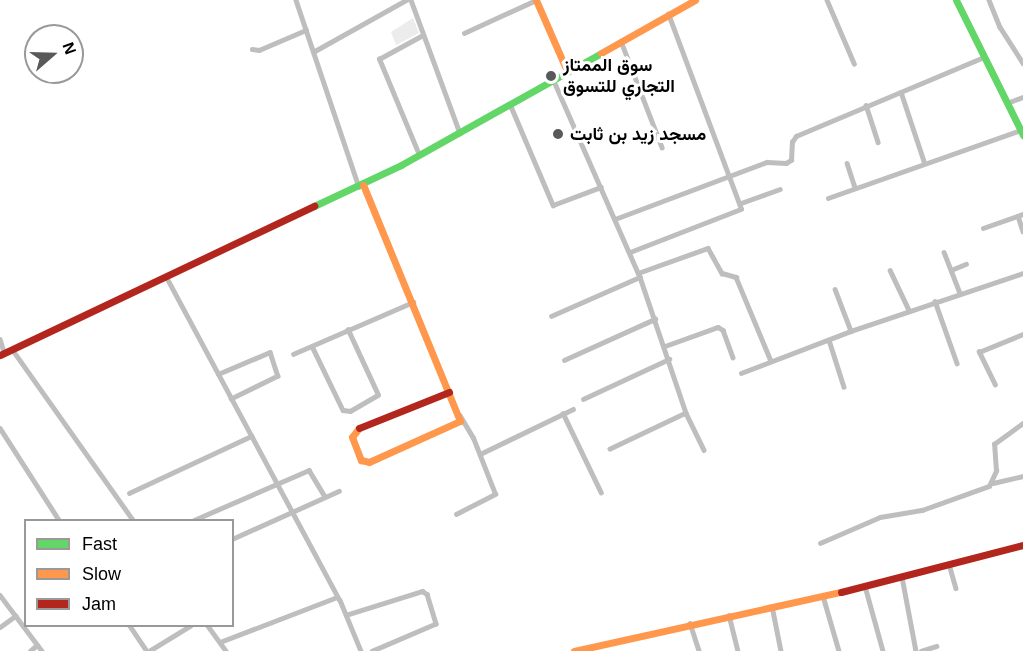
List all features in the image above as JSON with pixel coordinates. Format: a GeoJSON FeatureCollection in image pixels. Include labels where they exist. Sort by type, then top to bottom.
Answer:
{"type":"FeatureCollection","features":[{"type":"Feature","properties":{"kind":"street"},"geometry":{"type":"LineString","coordinates":[[296,0],[361,186],[413,302],[449,392],[480,454],[495,494],[456,514]]}},
{"type":"Feature","properties":{"kind":"street"},"geometry":{"type":"LineString","coordinates":[[313,52],[408,0],[460,133]]}},
{"type":"Feature","properties":{"kind":"street"},"geometry":{"type":"LineString","coordinates":[[464,33],[536,0],[567,71]]}},
{"type":"Feature","properties":{"kind":"street"},"geometry":{"type":"LineString","coordinates":[[5,352],[361,186],[460,133],[695,0]]}},
{"type":"Feature","properties":{"kind":"street"},"geometry":{"type":"LineString","coordinates":[[827,0],[854,63]]}},
{"type":"Feature","properties":{"kind":"street"},"geometry":{"type":"LineString","coordinates":[[828,198],[924,161],[1022,132],[956,0]]}},
{"type":"Feature","properties":{"kind":"street"},"geometry":{"type":"LineString","coordinates":[[989,0],[1000,27],[1023,63]]}},
{"type":"Feature","properties":{"kind":"street"},"geometry":{"type":"LineString","coordinates":[[630,252],[739,211],[741,203],[668,14]]}},
{"type":"Feature","properties":{"kind":"street"},"geometry":{"type":"LineString","coordinates":[[252,49],[259,50],[306,30]]}},
{"type":"Feature","properties":{"kind":"street"},"geometry":{"type":"LineString","coordinates":[[419,155],[379,59],[423,34]]}},
{"type":"Feature","properties":{"kind":"street"},"geometry":{"type":"LineString","coordinates":[[621,41],[662,147]]}},
{"type":"Feature","properties":{"kind":"street"},"geometry":{"type":"LineString","coordinates":[[615,219],[767,162],[786,163],[791,160],[792,142],[796,136],[984,57]]}},
{"type":"Feature","properties":{"kind":"street"},"geometry":{"type":"LineString","coordinates":[[553,79],[630,252],[665,346],[686,414],[704,450]]}},
{"type":"Feature","properties":{"kind":"street"},"geometry":{"type":"LineString","coordinates":[[901,92],[924,161]]}},
{"type":"Feature","properties":{"kind":"street"},"geometry":{"type":"LineString","coordinates":[[1007,103],[1023,97]]}},
{"type":"Feature","properties":{"kind":"street"},"geometry":{"type":"LineString","coordinates":[[510,104],[553,205],[601,188]]}},
{"type":"Feature","properties":{"kind":"street"},"geometry":{"type":"LineString","coordinates":[[866,105],[878,142]]}},
{"type":"Feature","properties":{"kind":"street"},"geometry":{"type":"LineString","coordinates":[[847,163],[855,187]]}},
{"type":"Feature","properties":{"kind":"street"},"geometry":{"type":"LineString","coordinates":[[741,203],[780,189]]}},
{"type":"Feature","properties":{"kind":"street"},"geometry":{"type":"LineString","coordinates":[[983,228],[1020,215],[1023,231]]}},
{"type":"Feature","properties":{"kind":"street"},"geometry":{"type":"LineString","coordinates":[[551,316],[639,275],[708,248],[722,273],[736,277],[771,361]]}},
{"type":"Feature","properties":{"kind":"street"},"geometry":{"type":"LineString","coordinates":[[944,252],[960,293]]}},
{"type":"Feature","properties":{"kind":"street"},"geometry":{"type":"LineString","coordinates":[[951,270],[966,264]]}},
{"type":"Feature","properties":{"kind":"street"},"geometry":{"type":"LineString","coordinates":[[890,270],[909,310]]}},
{"type":"Feature","properties":{"kind":"street"},"geometry":{"type":"LineString","coordinates":[[741,373],[909,310],[1023,273]]}},
{"type":"Feature","properties":{"kind":"street"},"geometry":{"type":"LineString","coordinates":[[167,278],[337,597],[361,651]]}},
{"type":"Feature","properties":{"kind":"street"},"geometry":{"type":"LineString","coordinates":[[835,289],[851,331]]}},
{"type":"Feature","properties":{"kind":"street"},"geometry":{"type":"LineString","coordinates":[[935,301],[957,363]]}},
{"type":"Feature","properties":{"kind":"street"},"geometry":{"type":"LineString","coordinates":[[293,354],[413,302]]}},
{"type":"Feature","properties":{"kind":"street"},"geometry":{"type":"LineString","coordinates":[[564,360],[655,319]]}},
{"type":"Feature","properties":{"kind":"street"},"geometry":{"type":"LineString","coordinates":[[665,346],[718,327],[723,330],[733,357]]}},
{"type":"Feature","properties":{"kind":"street"},"geometry":{"type":"LineString","coordinates":[[312,346],[343,410],[350,411],[378,396],[348,330]]}},
{"type":"Feature","properties":{"kind":"street"},"geometry":{"type":"LineString","coordinates":[[995,385],[979,352],[1023,334]]}},
{"type":"Feature","properties":{"kind":"street"},"geometry":{"type":"LineString","coordinates":[[0,339],[5,352],[133,519]]}},
{"type":"Feature","properties":{"kind":"street"},"geometry":{"type":"LineString","coordinates":[[829,340],[844,387]]}},
{"type":"Feature","properties":{"kind":"street"},"geometry":{"type":"LineString","coordinates":[[218,374],[270,352],[278,376],[231,399]]}},
{"type":"Feature","properties":{"kind":"street"},"geometry":{"type":"LineString","coordinates":[[583,399],[669,359]]}},
{"type":"Feature","properties":{"kind":"street"},"geometry":{"type":"LineString","coordinates":[[449,392],[355,430],[352,437],[361,460],[369,462],[458,424],[460,416]]}},
{"type":"Feature","properties":{"kind":"street"},"geometry":{"type":"LineString","coordinates":[[480,454],[573,409]]}},
{"type":"Feature","properties":{"kind":"street"},"geometry":{"type":"LineString","coordinates":[[563,413],[601,492]]}},
{"type":"Feature","properties":{"kind":"street"},"geometry":{"type":"LineString","coordinates":[[610,449],[686,414]]}},
{"type":"Feature","properties":{"kind":"street"},"geometry":{"type":"LineString","coordinates":[[993,483],[994,444],[1023,423]]}},
{"type":"Feature","properties":{"kind":"street"},"geometry":{"type":"LineString","coordinates":[[0,429],[58,519]]}},
{"type":"Feature","properties":{"kind":"street"},"geometry":{"type":"LineString","coordinates":[[129,493],[251,436]]}},
{"type":"Feature","properties":{"kind":"street"},"geometry":{"type":"LineString","coordinates":[[196,519],[312,470],[325,498]]}},
{"type":"Feature","properties":{"kind":"street"},"geometry":{"type":"LineString","coordinates":[[820,543],[880,517],[922,510],[993,483],[1023,476]]}},
{"type":"Feature","properties":{"kind":"street"},"geometry":{"type":"LineString","coordinates":[[234,538],[339,491]]}},
{"type":"Feature","properties":{"kind":"street"},"geometry":{"type":"LineString","coordinates":[[574,651],[607,647],[690,623],[823,596],[1023,545]]}},
{"type":"Feature","properties":{"kind":"street"},"geometry":{"type":"LineString","coordinates":[[949,564],[956,588]]}},
{"type":"Feature","properties":{"kind":"street"},"geometry":{"type":"LineString","coordinates":[[902,574],[915,651]]}},
{"type":"Feature","properties":{"kind":"street"},"geometry":{"type":"LineString","coordinates":[[865,586],[883,651]]}},
{"type":"Feature","properties":{"kind":"street"},"geometry":{"type":"LineString","coordinates":[[346,615],[422,591],[427,594],[436,624],[373,651]]}},
{"type":"Feature","properties":{"kind":"street"},"geometry":{"type":"LineString","coordinates":[[0,595],[42,651]]}},
{"type":"Feature","properties":{"kind":"street"},"geometry":{"type":"LineString","coordinates":[[823,596],[839,651]]}},
{"type":"Feature","properties":{"kind":"street"},"geometry":{"type":"LineString","coordinates":[[220,642],[337,597]]}},
{"type":"Feature","properties":{"kind":"street"},"geometry":{"type":"LineString","coordinates":[[772,606],[782,651]]}},
{"type":"Feature","properties":{"kind":"street"},"geometry":{"type":"LineString","coordinates":[[729,615],[738,651]]}},
{"type":"Feature","properties":{"kind":"street"},"geometry":{"type":"LineString","coordinates":[[0,627],[15,616]]}},
{"type":"Feature","properties":{"kind":"street"},"geometry":{"type":"LineString","coordinates":[[690,623],[699,651]]}},
{"type":"Feature","properties":{"kind":"street"},"geometry":{"type":"LineString","coordinates":[[131,627],[148,651],[188,627]]}},
{"type":"Feature","properties":{"kind":"street"},"geometry":{"type":"LineString","coordinates":[[209,627],[226,651]]}},
{"type":"Feature","properties":{"kind":"street"},"geometry":{"type":"LineString","coordinates":[[30,651],[38,645]]}},
{"type":"Feature","properties":{"kind":"street"},"geometry":{"type":"LineString","coordinates":[[921,651],[936,646]]}},
{"type":"Feature","properties":{"kind":"shaded area"},"geometry":{"type":"Polygon","coordinates":[[[413,18],[419,33],[396,45],[391,32],[413,18]]]}},
{"type":"Feature","properties":{"kind":"traffic: fast"},"geometry":{"type":"LineString","coordinates":[[956,0],[1023,135]]}},
{"type":"Feature","properties":{"kind":"traffic: fast"},"geometry":{"type":"LineString","coordinates":[[314,206],[401,165],[601,53]]}},
{"type":"Feature","properties":{"kind":"traffic: slow"},"geometry":{"type":"LineString","coordinates":[[536,0],[567,71]]}},
{"type":"Feature","properties":{"kind":"traffic: slow"},"geometry":{"type":"LineString","coordinates":[[601,53],[695,0]]}},
{"type":"Feature","properties":{"kind":"traffic: slow"},"geometry":{"type":"LineString","coordinates":[[359,428],[352,437],[361,460],[369,462],[460,421],[363,185]]}},
{"type":"Feature","properties":{"kind":"traffic: slow"},"geometry":{"type":"LineString","coordinates":[[574,651],[841,592]]}},
{"type":"Feature","properties":{"kind":"traffic: jam"},"geometry":{"type":"LineString","coordinates":[[0,355],[314,206]]}},
{"type":"Feature","properties":{"kind":"traffic: jam"},"geometry":{"type":"LineString","coordinates":[[359,428],[449,392]]}},
{"type":"Feature","properties":{"kind":"traffic: jam"},"geometry":{"type":"LineString","coordinates":[[841,592],[1023,545]]}},
{"type":"Feature","properties":{"kind":"place","name":"سوق الممتاز التجاري للتسوق"},"geometry":{"type":"Point","coordinates":[551,76]}},
{"type":"Feature","properties":{"kind":"place","name":"مسجد زيد بن ثابت"},"geometry":{"type":"Point","coordinates":[558,134]}}]}
